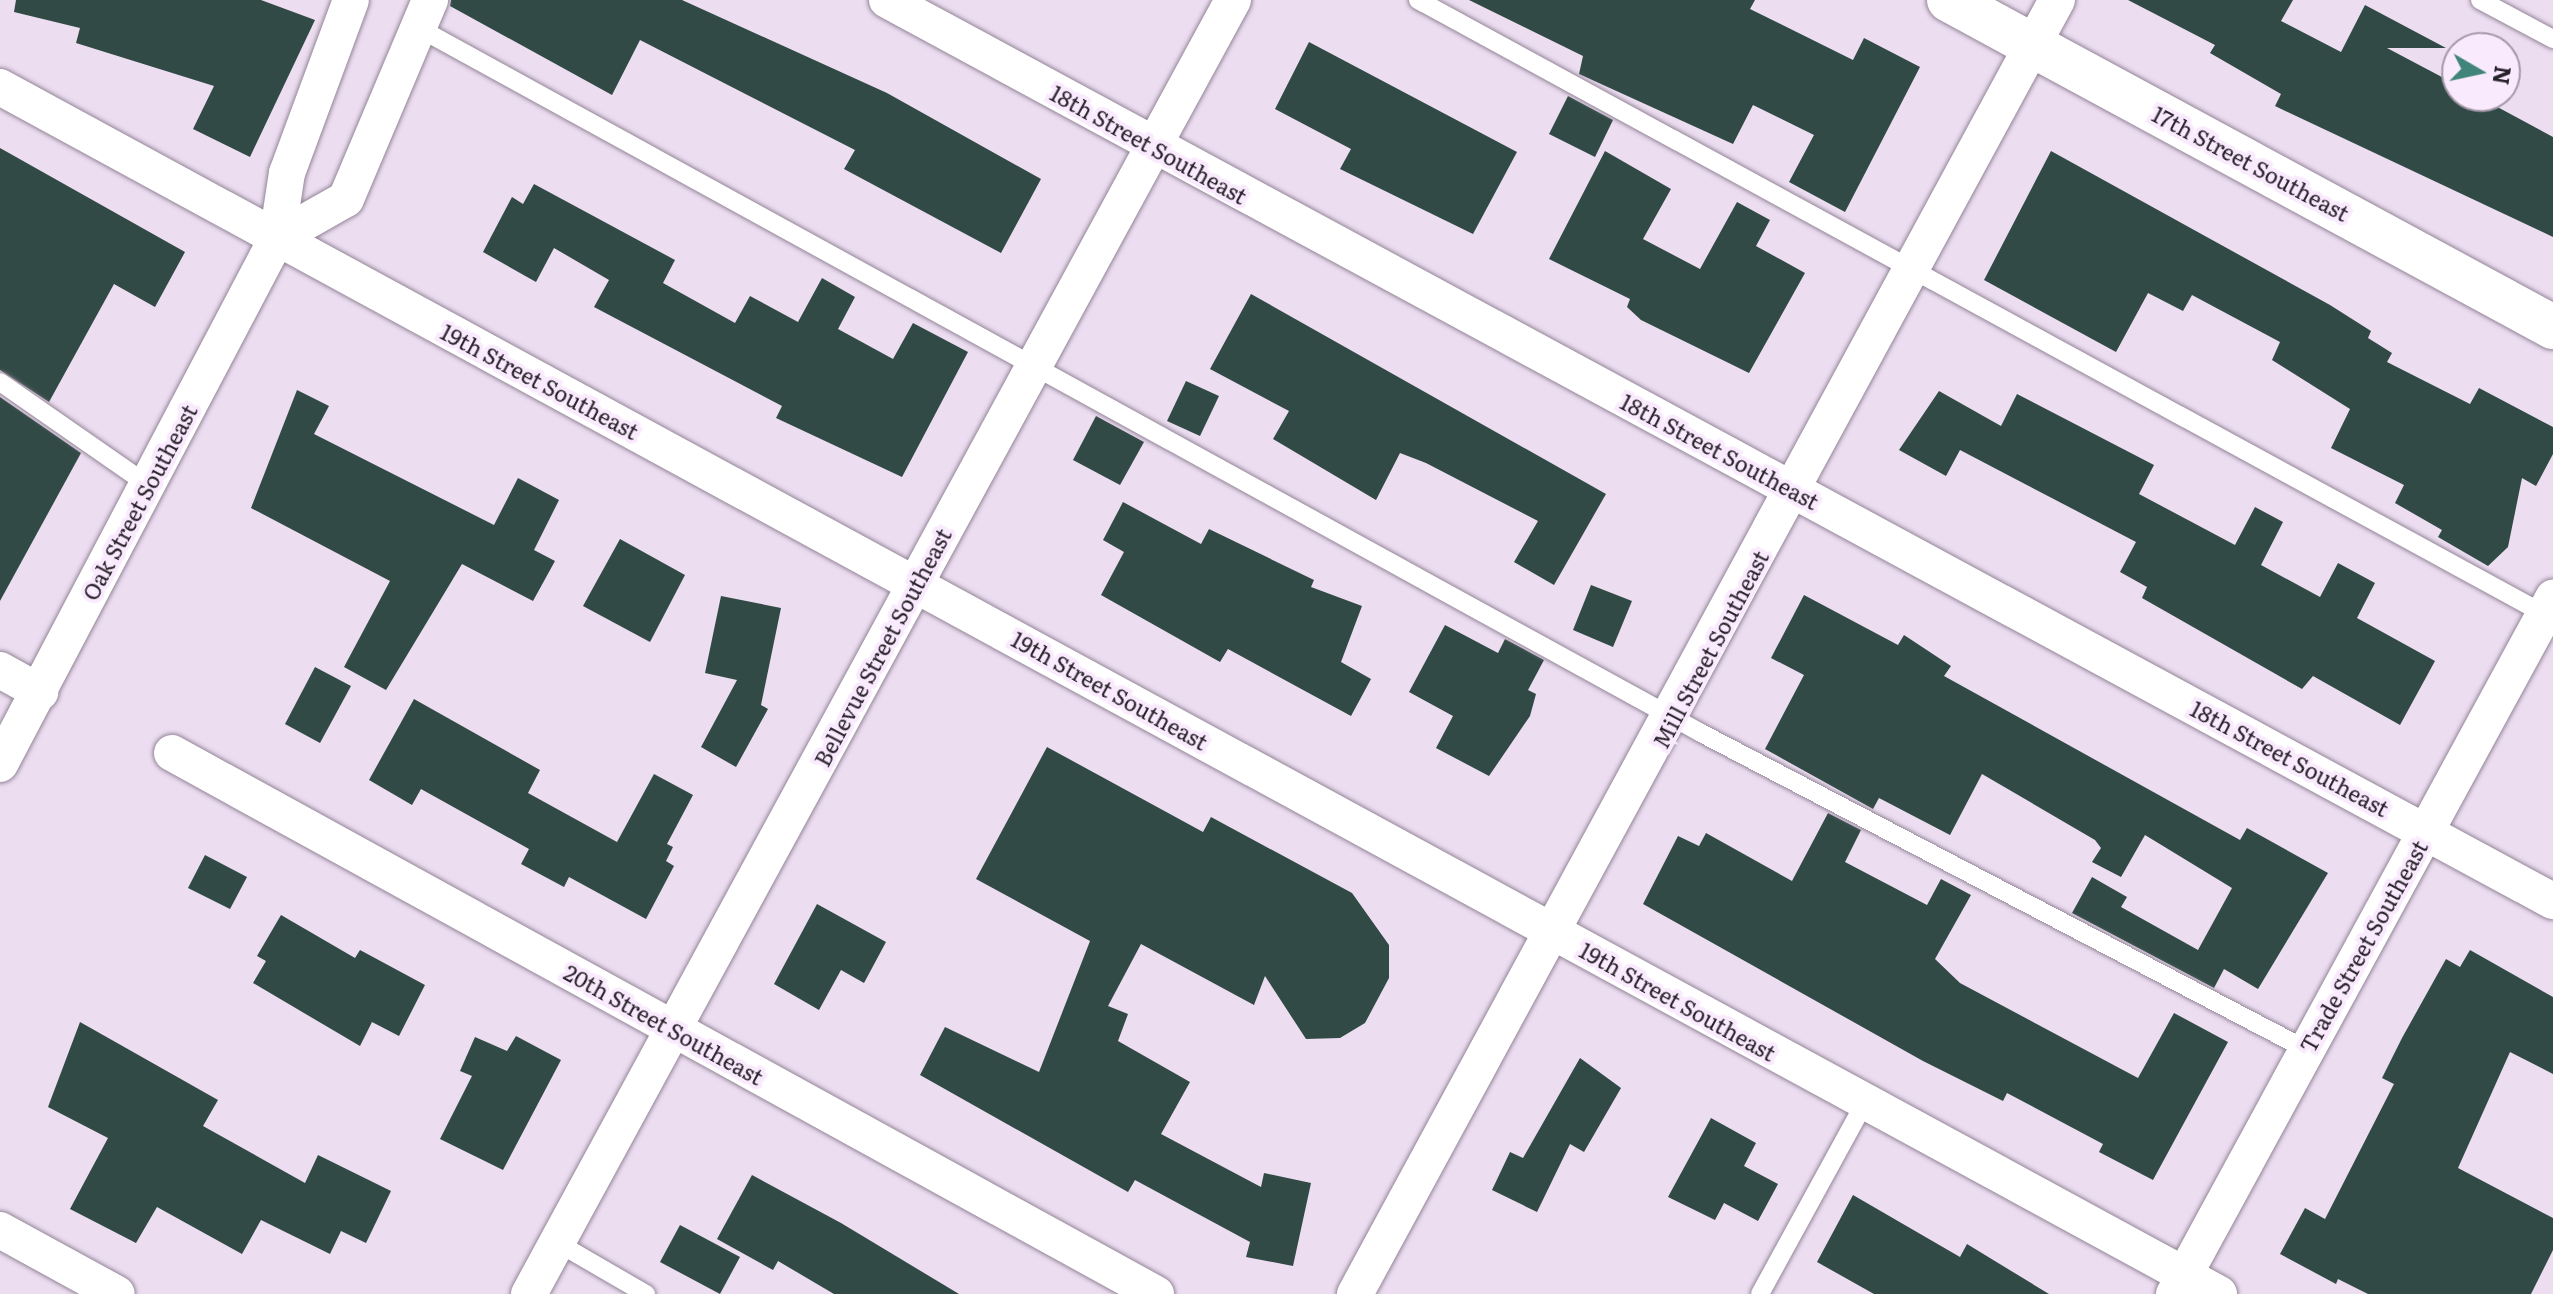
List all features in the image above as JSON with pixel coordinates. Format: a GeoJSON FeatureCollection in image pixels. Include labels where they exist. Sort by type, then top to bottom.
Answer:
{"type":"FeatureCollection","features":[{"type":"Feature","properties":{"kind":"main road","name":"17th Street Southeast"},"geometry":{"type":"LineString","coordinates":[[1949,0],[2553,327]]}},
{"type":"Feature","properties":{"kind":"street","name":"Oak Street Southeast"},"geometry":{"type":"LineString","coordinates":[[0,764],[277,238],[287,173],[351,0]]}},
{"type":"Feature","properties":{"kind":"street","name":"18th Street Southeast"},"geometry":{"type":"LineString","coordinates":[[887,0],[1154,148],[2553,901]]}},
{"type":"Feature","properties":{"kind":"street","name":"Bellevue Street Southeast"},"geometry":{"type":"LineString","coordinates":[[529,1294],[678,1032],[915,584],[1233,0]]}},
{"type":"Feature","properties":{"kind":"street","name":"Mill Street Southeast"},"geometry":{"type":"LineString","coordinates":[[1355,1294],[1674,718],[2057,0]]}},
{"type":"Feature","properties":{"kind":"street"},"geometry":{"type":"LineString","coordinates":[[277,238],[346,199],[424,14]]}},
{"type":"Feature","properties":{"kind":"street","name":"19th Street Southeast"},"geometry":{"type":"LineString","coordinates":[[0,87],[1556,933],[2179,1284],[2219,1294]]}},
{"type":"Feature","properties":{"kind":"street","name":"Trade Street Southeast"},"geometry":{"type":"LineString","coordinates":[[2179,1284],[2549,606]]}},
{"type":"Feature","properties":{"kind":"street"},"geometry":{"type":"LineString","coordinates":[[0,670],[40,692]]}},
{"type":"Feature","properties":{"kind":"street","name":"20th Street Southeast"},"geometry":{"type":"LineString","coordinates":[[172,753],[1156,1294]]}},
{"type":"Feature","properties":{"kind":"street"},"geometry":{"type":"LineString","coordinates":[[0,1230],[117,1294]]}},
{"type":"Feature","properties":{"kind":"lane"},"geometry":{"type":"LineString","coordinates":[[1418,0],[2549,606]]}},
{"type":"Feature","properties":{"kind":"lane"},"geometry":{"type":"LineString","coordinates":[[2480,0],[2553,39]]}},
{"type":"Feature","properties":{"kind":"lane"},"geometry":{"type":"LineString","coordinates":[[424,14],[1036,362],[1674,718],[2307,1050]]}},
{"type":"Feature","properties":{"kind":"lane"},"geometry":{"type":"LineString","coordinates":[[0,382],[148,485]]}},
{"type":"Feature","properties":{"kind":"lane"},"geometry":{"type":"LineString","coordinates":[[1760,1294],[1864,1104]]}},
{"type":"Feature","properties":{"kind":"lane"},"geometry":{"type":"LineString","coordinates":[[558,1243],[646,1294]]}},
{"type":"Feature","properties":{"kind":"building"},"geometry":{"type":"Polygon","coordinates":[[[16,0],[261,0],[315,20],[250,157],[193,129],[214,86],[76,43],[80,28],[14,12],[16,0]]]}},
{"type":"Feature","properties":{"kind":"building"},"geometry":{"type":"Polygon","coordinates":[[[451,0],[682,0],[887,93],[1041,179],[1001,253],[844,169],[855,150],[640,40],[612,95],[450,6],[451,0]]]}},
{"type":"Feature","properties":{"kind":"building"},"geometry":{"type":"Polygon","coordinates":[[[1469,0],[1755,0],[1750,9],[1853,60],[1864,38],[1920,67],[1845,212],[1789,182],[1814,135],[1753,105],[1733,144],[1579,74],[1583,56],[1469,0]]]}},
{"type":"Feature","properties":{"kind":"building"},"geometry":{"type":"Polygon","coordinates":[[[2128,0],[2293,0],[2281,21],[2341,52],[2365,5],[2441,45],[2441,48],[2387,48],[2441,77],[2441,112],[2507,112],[2553,137],[2553,237],[2275,106],[2281,94],[2210,53],[2215,45],[2128,0]]]}},
{"type":"Feature","properties":{"kind":"building"},"geometry":{"type":"Polygon","coordinates":[[[1309,42],[1517,152],[1473,234],[1340,169],[1351,149],[1275,109],[1309,42]]]}},
{"type":"Feature","properties":{"kind":"building"},"geometry":{"type":"Polygon","coordinates":[[[1568,96],[1613,120],[1595,157],[1549,134],[1568,96]]]}},
{"type":"Feature","properties":{"kind":"building"},"geometry":{"type":"Polygon","coordinates":[[[0,148],[185,252],[155,307],[114,284],[49,402],[0,370],[0,148]]]}},
{"type":"Feature","properties":{"kind":"building"},"geometry":{"type":"Polygon","coordinates":[[[1605,151],[1671,189],[1643,239],[1700,269],[1737,202],[1770,220],[1756,246],[1805,273],[1749,373],[1641,320],[1627,307],[1630,299],[1549,259],[1605,151]]]}},
{"type":"Feature","properties":{"kind":"building"},"geometry":{"type":"Polygon","coordinates":[[[2051,151],[2330,305],[2371,331],[2368,338],[2392,353],[2387,362],[2470,404],[2479,388],[2553,427],[2553,454],[2536,486],[2522,478],[2508,547],[2488,566],[2438,537],[2442,530],[2395,503],[2404,485],[2331,448],[2350,409],[2272,360],[2280,342],[2192,295],[2183,311],[2148,293],[2116,352],[1984,280],[2051,151]]]}},
{"type":"Feature","properties":{"kind":"building"},"geometry":{"type":"Polygon","coordinates":[[[534,184],[675,260],[663,283],[735,323],[750,296],[798,322],[822,278],[855,297],[838,329],[893,359],[913,323],[968,352],[902,477],[776,418],[782,406],[594,307],[609,280],[554,248],[536,282],[483,252],[512,197],[523,204],[534,184]]]}},
{"type":"Feature","properties":{"kind":"building"},"geometry":{"type":"Polygon","coordinates":[[[1251,294],[1606,494],[1554,585],[1514,562],[1538,521],[1426,463],[1400,453],[1376,500],[1273,439],[1289,411],[1210,369],[1251,294]]]}},
{"type":"Feature","properties":{"kind":"building"},"geometry":{"type":"Polygon","coordinates":[[[1186,381],[1219,396],[1200,436],[1167,421],[1186,381]]]}},
{"type":"Feature","properties":{"kind":"building"},"geometry":{"type":"Polygon","coordinates":[[[297,390],[329,406],[314,434],[494,525],[518,478],[559,500],[534,550],[555,561],[533,601],[462,564],[386,690],[344,667],[390,581],[251,508],[297,390]]]}},
{"type":"Feature","properties":{"kind":"building"},"geometry":{"type":"Polygon","coordinates":[[[1939,391],[2001,426],[2017,394],[2154,465],[2139,494],[2235,545],[2255,507],[2283,522],[2261,565],[2320,597],[2338,563],[2375,583],[2357,618],[2435,661],[2400,725],[2313,676],[2302,689],[2142,598],[2147,587],[2120,572],[2136,542],[1960,450],[1946,476],[1899,450],[1939,391]]]}},
{"type":"Feature","properties":{"kind":"building"},"geometry":{"type":"Polygon","coordinates":[[[0,397],[81,453],[0,601],[0,397]]]}},
{"type":"Feature","properties":{"kind":"building"},"geometry":{"type":"Polygon","coordinates":[[[1096,416],[1144,442],[1120,485],[1073,460],[1096,416]]]}},
{"type":"Feature","properties":{"kind":"building"},"geometry":{"type":"Polygon","coordinates":[[[1123,502],[1201,544],[1209,529],[1314,580],[1311,587],[1362,606],[1341,662],[1371,679],[1351,716],[1228,649],[1220,662],[1101,595],[1124,552],[1103,540],[1123,502]]]}},
{"type":"Feature","properties":{"kind":"building"},"geometry":{"type":"Polygon","coordinates":[[[620,539],[685,575],[650,642],[583,606],[620,539]]]}},
{"type":"Feature","properties":{"kind":"building"},"geometry":{"type":"Polygon","coordinates":[[[1591,585],[1632,601],[1613,647],[1573,630],[1591,585]]]}},
{"type":"Feature","properties":{"kind":"building"},"geometry":{"type":"Polygon","coordinates":[[[1804,595],[1898,645],[1904,635],[1951,666],[1944,676],[2240,840],[2247,828],[2328,873],[2258,989],[2224,969],[2214,988],[2072,913],[2092,877],[2127,897],[2121,907],[2198,950],[2232,888],[2145,835],[2121,877],[2092,862],[2101,848],[2095,840],[1982,774],[1950,835],[1879,798],[1873,809],[1765,749],[1804,675],[1771,658],[1804,595]]]}},
{"type":"Feature","properties":{"kind":"building"},"geometry":{"type":"Polygon","coordinates":[[[721,596],[781,608],[761,705],[768,709],[736,767],[701,747],[737,680],[705,673],[721,596]]]}},
{"type":"Feature","properties":{"kind":"building"},"geometry":{"type":"Polygon","coordinates":[[[1445,625],[1498,653],[1505,639],[1544,660],[1528,690],[1536,694],[1530,716],[1489,776],[1436,748],[1453,716],[1409,692],[1445,625]]]}},
{"type":"Feature","properties":{"kind":"building"},"geometry":{"type":"Polygon","coordinates":[[[315,667],[351,686],[320,743],[285,724],[315,667]]]}},
{"type":"Feature","properties":{"kind":"building"},"geometry":{"type":"Polygon","coordinates":[[[414,699],[540,770],[528,793],[617,842],[654,774],[693,795],[667,844],[673,847],[666,861],[674,866],[646,919],[569,877],[564,887],[521,864],[529,849],[421,789],[412,805],[369,780],[414,699]]]}},
{"type":"Feature","properties":{"kind":"building"},"geometry":{"type":"Polygon","coordinates":[[[1047,747],[1203,832],[1211,817],[1352,893],[1389,945],[1389,978],[1365,1023],[1340,1038],[1306,1039],[1265,976],[1254,1005],[1141,944],[1108,1006],[1128,1014],[1118,1041],[1190,1082],[1161,1134],[1261,1187],[1264,1173],[1311,1183],[1293,1266],[1246,1257],[1250,1242],[1135,1180],[1128,1192],[920,1075],[945,1027],[1039,1072],[1090,941],[976,879],[1047,747]]]}},
{"type":"Feature","properties":{"kind":"building"},"geometry":{"type":"Polygon","coordinates":[[[1828,813],[1861,830],[1845,862],[1927,905],[1941,879],[1971,895],[1935,959],[1960,983],[2138,1078],[2174,1013],[2228,1042],[2153,1180],[2099,1152],[2103,1144],[2007,1093],[2003,1101],[1923,1061],[1643,904],[1678,836],[1699,846],[1706,833],[1792,881],[1828,813]]]}},
{"type":"Feature","properties":{"kind":"building"},"geometry":{"type":"Polygon","coordinates":[[[205,855],[247,877],[230,909],[188,888],[205,855]]]}},
{"type":"Feature","properties":{"kind":"building"},"geometry":{"type":"Polygon","coordinates":[[[817,904],[886,942],[864,983],[841,970],[819,1010],[774,984],[817,904]]]}},
{"type":"Feature","properties":{"kind":"building"},"geometry":{"type":"Polygon","coordinates":[[[281,915],[355,958],[360,950],[425,985],[399,1036],[372,1022],[360,1046],[253,983],[266,961],[257,956],[281,915]]]}},
{"type":"Feature","properties":{"kind":"building"},"geometry":{"type":"Polygon","coordinates":[[[2470,950],[2553,997],[2553,1074],[2510,1052],[2458,1168],[2553,1218],[2553,1250],[2531,1294],[2368,1294],[2338,1279],[2336,1284],[2280,1254],[2305,1208],[2325,1219],[2394,1084],[2382,1078],[2402,1038],[2446,959],[2460,967],[2470,950]]]}},
{"type":"Feature","properties":{"kind":"building"},"geometry":{"type":"Polygon","coordinates":[[[80,1022],[218,1100],[203,1126],[305,1183],[318,1155],[391,1191],[366,1243],[341,1231],[330,1254],[261,1220],[242,1254],[157,1207],[136,1243],[70,1209],[108,1138],[48,1107],[80,1022]]]}},
{"type":"Feature","properties":{"kind":"building"},"geometry":{"type":"Polygon","coordinates":[[[516,1036],[561,1060],[503,1170],[440,1139],[472,1076],[460,1071],[475,1037],[507,1051],[516,1036]]]}},
{"type":"Feature","properties":{"kind":"building"},"geometry":{"type":"Polygon","coordinates":[[[1580,1058],[1621,1088],[1584,1152],[1570,1144],[1537,1212],[1492,1190],[1510,1152],[1523,1158],[1580,1058]]]}},
{"type":"Feature","properties":{"kind":"building"},"geometry":{"type":"Polygon","coordinates":[[[1711,1118],[1756,1143],[1744,1166],[1778,1184],[1758,1221],[1724,1203],[1715,1220],[1668,1197],[1711,1118]]]}},
{"type":"Feature","properties":{"kind":"building"},"geometry":{"type":"Polygon","coordinates":[[[752,1175],[841,1223],[959,1294],[834,1294],[778,1261],[773,1270],[717,1239],[752,1175]]]}},
{"type":"Feature","properties":{"kind":"building"},"geometry":{"type":"Polygon","coordinates":[[[1853,1195],[1960,1257],[1967,1244],[2049,1294],[1874,1294],[1817,1262],[1853,1195]]]}},
{"type":"Feature","properties":{"kind":"building"},"geometry":{"type":"Polygon","coordinates":[[[680,1225],[740,1257],[720,1294],[660,1262],[680,1225]]]}}]}
